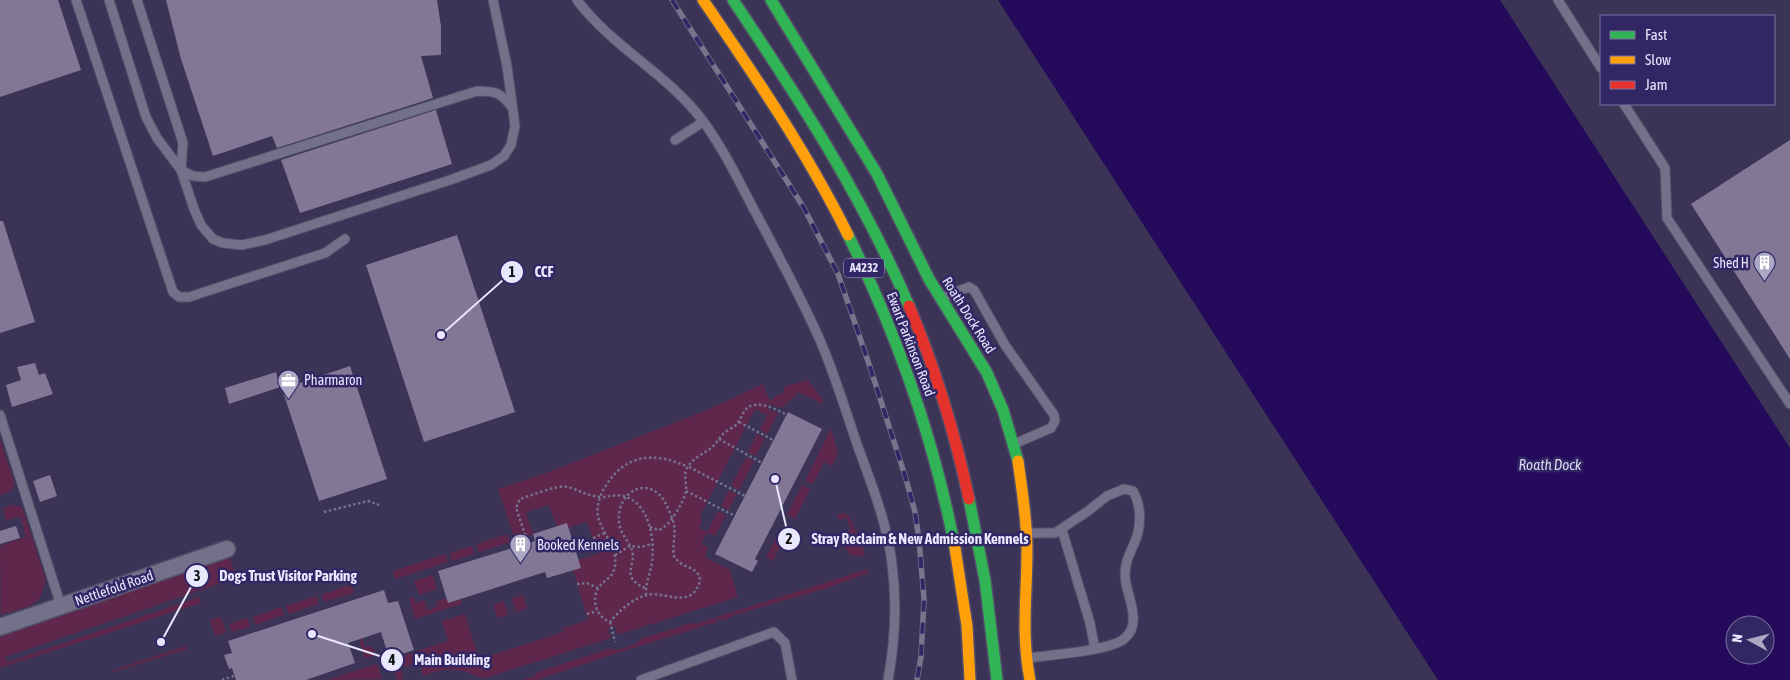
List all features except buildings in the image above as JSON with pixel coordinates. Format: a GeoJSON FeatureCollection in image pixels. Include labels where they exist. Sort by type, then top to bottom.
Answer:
{"type":"FeatureCollection","features":[{"type":"Feature","properties":{"kind":"main road","name":"Ewart Parkinson Road"},"geometry":{"type":"LineString","coordinates":[[703,0],[775,108],[812,169],[846,232],[896,342],[918,404],[941,484],[958,565],[967,632],[970,680]]}},
{"type":"Feature","properties":{"kind":"main road","name":"Ewart Parkinson Road"},"geometry":{"type":"LineString","coordinates":[[733,0],[846,177],[867,216],[902,291],[946,409],[958,449],[983,560],[998,680]]}},
{"type":"Feature","properties":{"kind":"main road","name":"Roath Dock Road"},"geometry":{"type":"LineString","coordinates":[[771,0],[877,174],[929,279],[987,373],[1003,410],[1021,474],[1027,533],[1024,632],[1030,680]]}},
{"type":"Feature","properties":{"kind":"street","name":"Nettlefold Road"},"geometry":{"type":"LineString","coordinates":[[0,626],[227,549]]}},
{"type":"Feature","properties":{"kind":"lane"},"geometry":{"type":"LineString","coordinates":[[76,0],[173,292],[179,297],[189,297],[325,254],[345,239]]}},
{"type":"Feature","properties":{"kind":"lane"},"geometry":{"type":"LineString","coordinates":[[109,0],[146,117],[157,138],[180,170],[201,225],[213,239],[223,243],[242,245],[330,220],[491,165],[504,156],[511,145],[515,126],[507,66],[493,0]]}},
{"type":"Feature","properties":{"kind":"lane"},"geometry":{"type":"LineString","coordinates":[[137,0],[183,143],[180,170]]}},
{"type":"Feature","properties":{"kind":"lane"},"geometry":{"type":"LineString","coordinates":[[577,0],[608,35],[669,86],[703,122],[722,152],[766,233],[818,338],[880,509],[892,564],[895,606],[894,634],[888,680]]}},
{"type":"Feature","properties":{"kind":"lane"},"geometry":{"type":"LineString","coordinates":[[1558,0],[1600,66]]}},
{"type":"Feature","properties":{"kind":"lane"},"geometry":{"type":"LineString","coordinates":[[180,170],[194,176],[205,177],[477,91],[493,91],[504,97],[513,108]]}},
{"type":"Feature","properties":{"kind":"lane"},"geometry":{"type":"LineString","coordinates":[[1625,105],[1665,168],[1666,218],[1790,404]]}},
{"type":"Feature","properties":{"kind":"lane"},"geometry":{"type":"LineString","coordinates":[[675,140],[703,122]]}},
{"type":"Feature","properties":{"kind":"lane"},"geometry":{"type":"LineString","coordinates":[[940,298],[968,287],[974,290],[1005,345],[1054,415],[1055,421],[1051,428],[1014,444]]}},
{"type":"Feature","properties":{"kind":"lane"},"geometry":{"type":"LineString","coordinates":[[0,415],[61,606]]}},
{"type":"Feature","properties":{"kind":"lane"},"geometry":{"type":"LineString","coordinates":[[1026,658],[1095,649],[1124,640],[1131,631],[1133,613],[1125,586],[1125,572],[1138,532],[1138,500],[1133,491],[1124,489],[1117,491],[1107,496],[1062,530],[1055,533],[1027,533]]}},
{"type":"Feature","properties":{"kind":"lane"},"geometry":{"type":"LineString","coordinates":[[1062,530],[1090,622],[1095,649]]}},
{"type":"Feature","properties":{"kind":"lane"},"geometry":{"type":"LineString","coordinates":[[641,680],[774,632],[785,642],[792,680]]}},
{"type":"Feature","properties":{"kind":"path"},"geometry":{"type":"LineString","coordinates":[[649,526],[653,529],[663,529],[671,520],[686,491],[685,476],[688,467],[697,457],[715,444],[739,422],[746,409],[755,405],[775,409],[786,415]]}},
{"type":"Feature","properties":{"kind":"path"},"geometry":{"type":"LineString","coordinates":[[739,422],[773,440]]}},
{"type":"Feature","properties":{"kind":"path"},"geometry":{"type":"LineString","coordinates":[[719,439],[762,462]]}},
{"type":"Feature","properties":{"kind":"path"},"geometry":{"type":"LineString","coordinates":[[615,642],[610,622],[604,619],[597,611],[596,597],[598,588],[612,574],[615,565],[615,555],[598,517],[600,497],[614,474],[634,460],[651,458],[669,459],[745,496]]}},
{"type":"Feature","properties":{"kind":"path"},"geometry":{"type":"LineString","coordinates":[[526,540],[516,508],[520,499],[562,486],[600,497],[626,496],[641,507],[649,526],[652,562],[645,588],[646,595]]}},
{"type":"Feature","properties":{"kind":"path"},"geometry":{"type":"LineString","coordinates":[[610,622],[630,603],[646,595],[683,598],[692,595],[700,581],[695,570],[682,565],[674,556],[674,524],[665,502],[654,491],[638,489],[626,496],[621,505],[619,522],[622,535],[632,550],[630,569],[632,578],[645,588]]}},
{"type":"Feature","properties":{"kind":"path"},"geometry":{"type":"LineString","coordinates":[[686,491],[735,516]]}},
{"type":"Feature","properties":{"kind":"path"},"geometry":{"type":"LineString","coordinates":[[324,512],[368,501],[379,505]]}},
{"type":"Feature","properties":{"kind":"path"},"geometry":{"type":"LineString","coordinates":[[593,538],[605,534]]}},
{"type":"Feature","properties":{"kind":"path"},"geometry":{"type":"LineString","coordinates":[[615,555],[630,546],[652,544]]}},
{"type":"Feature","properties":{"kind":"path"},"geometry":{"type":"LineString","coordinates":[[577,584],[587,583],[598,588]]}},
{"type":"Feature","properties":{"kind":"path"},"geometry":{"type":"LineString","coordinates":[[587,614],[597,611]]}},
{"type":"Feature","properties":{"kind":"path"},"geometry":{"type":"LineString","coordinates":[[222,680],[234,676]]}},
{"type":"Feature","properties":{"kind":"shaded area"},"geometry":{"type":"Polygon","coordinates":[[[808,380],[822,398],[823,404],[798,392],[784,407],[782,406],[781,408],[769,404],[768,409],[778,413],[767,434],[760,430],[767,415],[755,409],[700,516],[702,521],[699,528],[707,532],[718,511],[726,515],[715,536],[707,533],[701,544],[708,548],[705,557],[730,570],[738,597],[617,635],[615,626],[608,628],[611,638],[485,678],[455,669],[423,676],[419,662],[400,668],[404,679],[397,680],[391,660],[448,641],[442,621],[465,614],[479,659],[564,632],[563,628],[588,620],[573,570],[578,560],[598,554],[587,522],[568,528],[557,527],[549,505],[526,512],[533,534],[515,540],[498,489],[546,473],[707,410],[763,384],[770,401],[784,392],[785,386],[808,380]]]}},
{"type":"Feature","properties":{"kind":"shaded area"},"geometry":{"type":"Polygon","coordinates":[[[831,428],[838,454],[832,466],[824,462],[813,484],[805,481],[831,428]]]}},
{"type":"Feature","properties":{"kind":"shaded area"},"geometry":{"type":"Polygon","coordinates":[[[757,434],[765,438],[756,456],[748,452],[757,434]]]}},
{"type":"Feature","properties":{"kind":"shaded area"},"geometry":{"type":"Polygon","coordinates":[[[0,439],[15,485],[11,491],[0,495],[0,439]]]}},
{"type":"Feature","properties":{"kind":"shaded area"},"geometry":{"type":"Polygon","coordinates":[[[746,457],[754,461],[739,490],[731,486],[746,457]]]}},
{"type":"Feature","properties":{"kind":"shaded area"},"geometry":{"type":"Polygon","coordinates":[[[802,485],[810,489],[795,519],[787,515],[802,485]]]}},
{"type":"Feature","properties":{"kind":"shaded area"},"geometry":{"type":"Polygon","coordinates":[[[729,490],[737,494],[729,510],[721,506],[729,490]]]}},
{"type":"Feature","properties":{"kind":"shaded area"},"geometry":{"type":"Polygon","coordinates":[[[14,505],[21,507],[23,510],[46,580],[40,598],[30,606],[1,615],[0,548],[4,544],[26,537],[20,516],[6,521],[3,508],[14,505]]]}},
{"type":"Feature","properties":{"kind":"shaded area"},"geometry":{"type":"Polygon","coordinates":[[[843,513],[850,517],[855,530],[860,536],[865,555],[854,556],[848,552],[842,533],[851,530],[847,518],[839,520],[837,515],[843,513]]]}},
{"type":"Feature","properties":{"kind":"shaded area"},"geometry":{"type":"Polygon","coordinates":[[[507,534],[510,542],[479,552],[476,544],[507,534]]]}},
{"type":"Feature","properties":{"kind":"shaded area"},"geometry":{"type":"Polygon","coordinates":[[[775,540],[782,543],[773,561],[766,557],[775,540]]]}},
{"type":"Feature","properties":{"kind":"shaded area"},"geometry":{"type":"Polygon","coordinates":[[[472,546],[474,554],[452,561],[450,553],[472,546]]]}},
{"type":"Feature","properties":{"kind":"shaded area"},"geometry":{"type":"Polygon","coordinates":[[[445,554],[448,562],[395,579],[393,571],[445,554]]]}},
{"type":"Feature","properties":{"kind":"shaded area"},"geometry":{"type":"Polygon","coordinates":[[[230,558],[236,578],[5,657],[8,662],[199,597],[201,603],[0,668],[0,636],[230,558]]]}},
{"type":"Feature","properties":{"kind":"shaded area"},"geometry":{"type":"Polygon","coordinates":[[[868,569],[868,573],[828,588],[734,615],[726,620],[717,619],[717,623],[707,624],[537,680],[522,680],[533,677],[537,672],[609,649],[626,647],[641,639],[690,623],[695,624],[868,569]]]}},
{"type":"Feature","properties":{"kind":"shaded area"},"geometry":{"type":"Polygon","coordinates":[[[433,575],[437,589],[419,595],[414,581],[433,575]]]}},
{"type":"Feature","properties":{"kind":"shaded area"},"geometry":{"type":"Polygon","coordinates":[[[352,584],[354,593],[324,602],[321,595],[352,584]]]}},
{"type":"Feature","properties":{"kind":"shaded area"},"geometry":{"type":"Polygon","coordinates":[[[523,595],[527,608],[516,612],[512,598],[523,595]]]}},
{"type":"Feature","properties":{"kind":"shaded area"},"geometry":{"type":"Polygon","coordinates":[[[316,596],[319,604],[289,614],[286,606],[316,596]]]}},
{"type":"Feature","properties":{"kind":"shaded area"},"geometry":{"type":"Polygon","coordinates":[[[413,597],[415,603],[425,600],[427,610],[437,607],[436,602],[446,598],[448,603],[461,599],[462,604],[415,619],[409,598],[413,597]]]}},
{"type":"Feature","properties":{"kind":"shaded area"},"geometry":{"type":"Polygon","coordinates":[[[504,601],[508,615],[497,618],[493,605],[504,601]]]}},
{"type":"Feature","properties":{"kind":"shaded area"},"geometry":{"type":"Polygon","coordinates":[[[281,607],[284,615],[255,625],[253,617],[281,607]]]}},
{"type":"Feature","properties":{"kind":"shaded area"},"geometry":{"type":"Polygon","coordinates":[[[221,617],[226,633],[215,636],[210,620],[221,617]]]}},
{"type":"Feature","properties":{"kind":"shaded area"},"geometry":{"type":"Polygon","coordinates":[[[247,618],[250,627],[232,632],[229,624],[247,618]]]}},
{"type":"Feature","properties":{"kind":"shaded area"},"geometry":{"type":"Polygon","coordinates":[[[362,638],[365,647],[372,646],[375,655],[365,659],[359,639],[362,638]]]}},
{"type":"Feature","properties":{"kind":"shaded area"},"geometry":{"type":"Polygon","coordinates":[[[186,646],[187,649],[113,672],[113,670],[186,646]]]}},
{"type":"Feature","properties":{"kind":"shaded area"},"geometry":{"type":"Polygon","coordinates":[[[377,664],[382,679],[327,680],[377,664]]]}},
{"type":"Feature","properties":{"kind":"water","name":"Roath Dock"},"geometry":{"type":"Polygon","coordinates":[[[998,0],[1500,0],[1790,448],[1790,680],[1438,680],[998,0]]]}},
{"type":"Feature","properties":{"kind":"railway"},"geometry":{"type":"LineString","coordinates":[[672,0],[804,208],[838,274],[869,364],[915,512],[924,599],[921,657],[917,680]]}},
{"type":"Feature","properties":{"kind":"traffic: fast"},"geometry":{"type":"LineString","coordinates":[[733,0],[828,148],[871,226],[909,306]]}},
{"type":"Feature","properties":{"kind":"traffic: fast"},"geometry":{"type":"LineString","coordinates":[[771,0],[877,174],[929,279],[987,373],[1003,410],[1018,461]]}},
{"type":"Feature","properties":{"kind":"traffic: fast"},"geometry":{"type":"LineString","coordinates":[[848,235],[882,310],[912,388],[936,467],[955,548]]}},
{"type":"Feature","properties":{"kind":"traffic: fast"},"geometry":{"type":"LineString","coordinates":[[969,499],[985,580],[997,680]]}},
{"type":"Feature","properties":{"kind":"traffic: slow"},"geometry":{"type":"LineString","coordinates":[[703,0],[798,144],[848,235]]}},
{"type":"Feature","properties":{"kind":"traffic: slow"},"geometry":{"type":"LineString","coordinates":[[1018,461],[1027,538],[1025,630],[1030,680]]}},
{"type":"Feature","properties":{"kind":"traffic: slow"},"geometry":{"type":"LineString","coordinates":[[955,548],[967,626],[970,680]]}},
{"type":"Feature","properties":{"kind":"traffic: jam"},"geometry":{"type":"LineString","coordinates":[[909,306],[944,401],[969,499]]}},
{"type":"Feature","properties":{"kind":"place","name":"Shed H"},"geometry":{"type":"Point","coordinates":[1765,282]}},
{"type":"Feature","properties":{"kind":"place","name":"CCF"},"geometry":{"type":"Point","coordinates":[441,335]}},
{"type":"Feature","properties":{"kind":"place","name":"Pharmaron"},"geometry":{"type":"Point","coordinates":[288,399]}},
{"type":"Feature","properties":{"kind":"place","name":"Stray Reclaim & New Admission Kennels"},"geometry":{"type":"Point","coordinates":[775,479]}},
{"type":"Feature","properties":{"kind":"place","name":"Booked Kennels"},"geometry":{"type":"Point","coordinates":[521,564]}},
{"type":"Feature","properties":{"kind":"place","name":"Main Building"},"geometry":{"type":"Point","coordinates":[312,634]}},
{"type":"Feature","properties":{"kind":"place","name":"Dogs Trust Visitor Parking"},"geometry":{"type":"Point","coordinates":[161,642]}}]}
